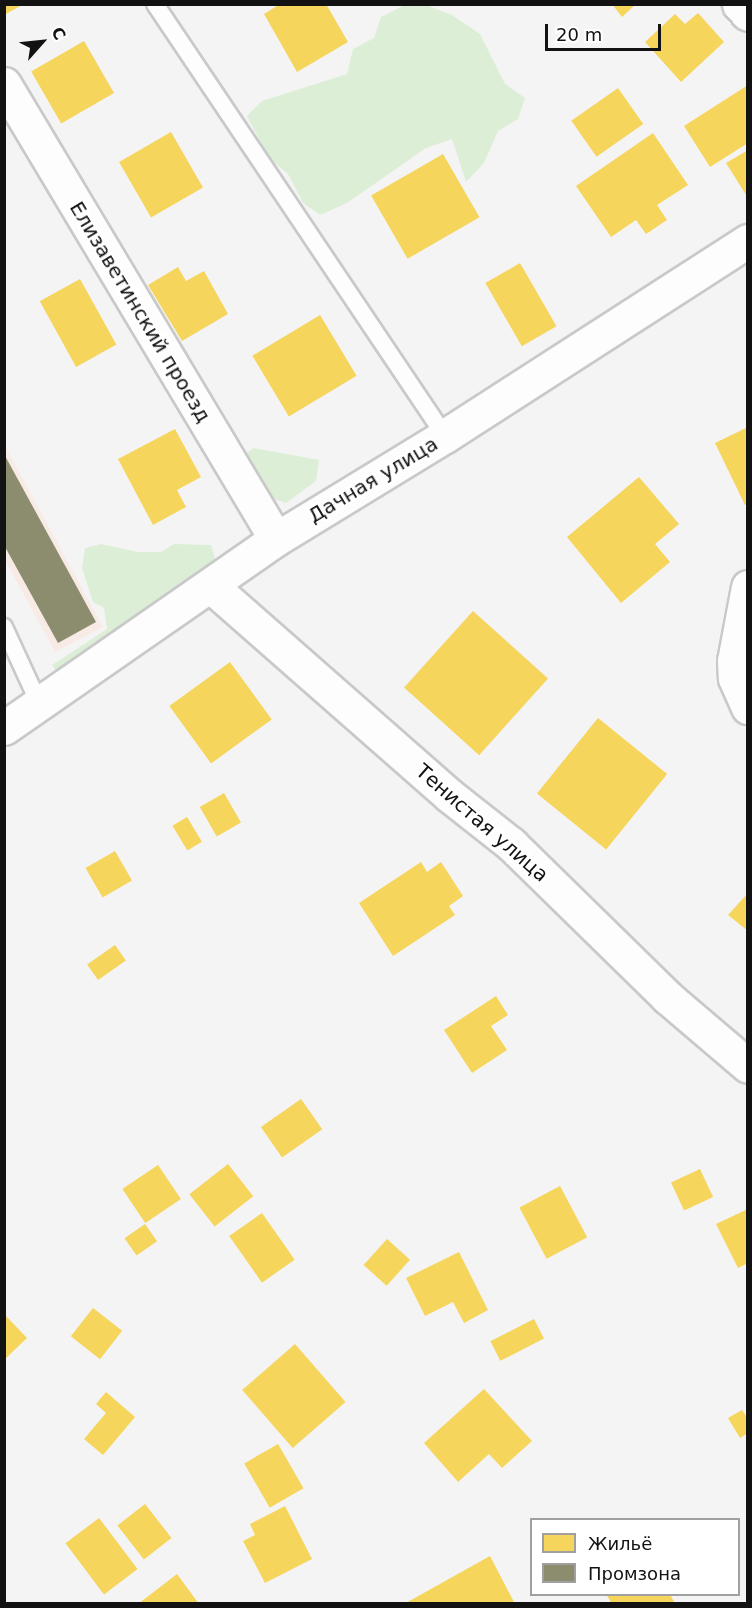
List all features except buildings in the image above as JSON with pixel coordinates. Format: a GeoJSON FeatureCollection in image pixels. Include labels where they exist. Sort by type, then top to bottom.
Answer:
{"type":"FeatureCollection","features":[{"type":"Feature","properties":{"kind":"street"},"geometry":{"type":"LineString","coordinates":[[739,4],[747,14]]}},
{"type":"Feature","properties":{"kind":"street","name":"Елизаветинский проезд"},"geometry":{"type":"LineString","coordinates":[[4,84],[276,539]]}},
{"type":"Feature","properties":{"kind":"street","name":"Дачная улица"},"geometry":{"type":"LineString","coordinates":[[4,728],[276,539],[445,436],[747,240]]}},
{"type":"Feature","properties":{"kind":"street","name":"Тенистая улица"},"geometry":{"type":"LineString","coordinates":[[211,586],[450,796],[511,844],[667,997],[747,1066]]}},
{"type":"Feature","properties":{"kind":"street"},"geometry":{"type":"LineString","coordinates":[[747,587],[734,661],[735,678],[747,707]]}},
{"type":"Feature","properties":{"kind":"lane"},"geometry":{"type":"LineString","coordinates":[[155,4],[445,436]]}},
{"type":"Feature","properties":{"kind":"lane"},"geometry":{"type":"LineString","coordinates":[[4,627],[39,703]]}},
{"type":"Feature","properties":{"kind":"shaded area"},"geometry":{"type":"Polygon","coordinates":[[[4,444],[103,627],[55,652],[5,560],[4,444]]]}},
{"type":"Feature","properties":{"kind":"green space"},"geometry":{"type":"Polygon","coordinates":[[[407,4],[426,5],[452,15],[480,34],[505,84],[525,98],[518,119],[498,131],[484,163],[466,182],[452,139],[426,148],[347,203],[320,215],[303,203],[288,174],[269,158],[247,116],[262,101],[347,74],[353,49],[374,38],[381,17],[407,4]]]}},
{"type":"Feature","properties":{"kind":"green space"},"geometry":{"type":"Polygon","coordinates":[[[254,448],[319,460],[316,481],[286,503],[271,498],[245,454],[254,448]]]}},
{"type":"Feature","properties":{"kind":"green space"},"geometry":{"type":"Polygon","coordinates":[[[101,544],[137,552],[161,552],[174,544],[211,545],[216,562],[58,674],[52,665],[107,629],[104,608],[93,602],[82,568],[85,548],[101,544]]]}}]}
